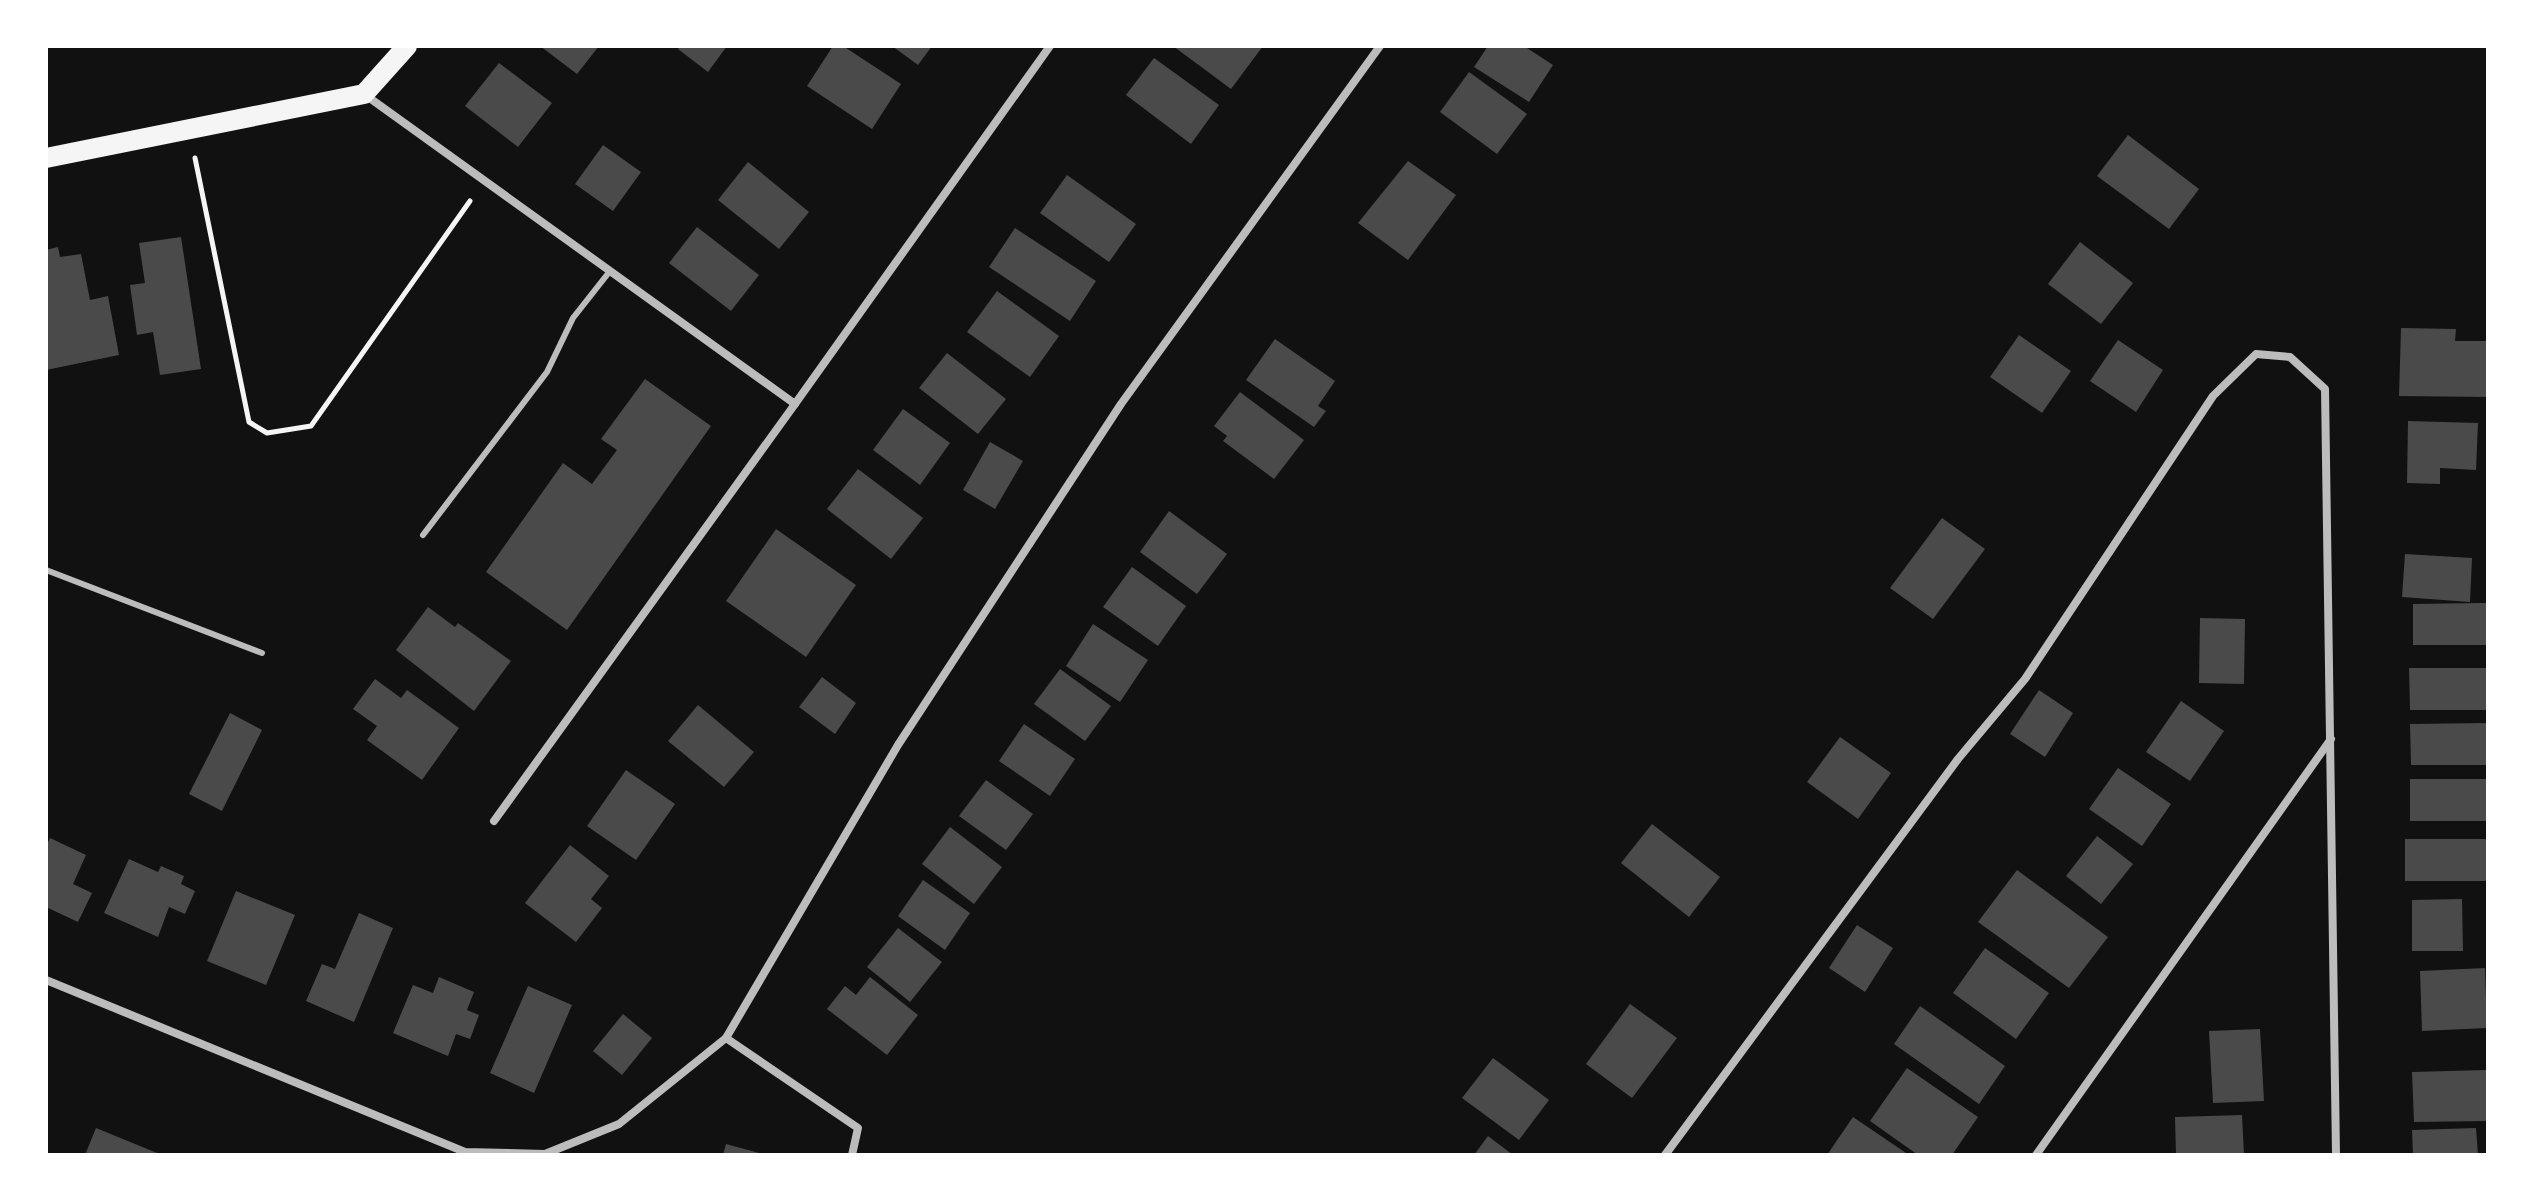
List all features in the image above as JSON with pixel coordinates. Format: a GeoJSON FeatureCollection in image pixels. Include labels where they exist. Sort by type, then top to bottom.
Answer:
{"type":"FeatureCollection","features":[{"type":"Feature","properties":{"kind":"main road"},"geometry":{"type":"LineString","coordinates":[[46,158],[364,94],[407,46]]}},
{"type":"Feature","properties":{"kind":"street"},"geometry":{"type":"LineString","coordinates":[[494,821],[1050,46]]}},
{"type":"Feature","properties":{"kind":"street"},"geometry":{"type":"LineString","coordinates":[[46,980],[465,1154],[545,1154],[619,1124],[726,1038],[898,745],[1112,417],[1380,46]]}},
{"type":"Feature","properties":{"kind":"street"},"geometry":{"type":"LineString","coordinates":[[364,94],[795,404]]}},
{"type":"Feature","properties":{"kind":"street"},"geometry":{"type":"LineString","coordinates":[[1665,1155],[1958,759],[2025,679],[2213,396],[2256,354],[2290,357],[2325,389],[2336,1155]]}},
{"type":"Feature","properties":{"kind":"street"},"geometry":{"type":"LineString","coordinates":[[2036,1155],[2331,739]]}},
{"type":"Feature","properties":{"kind":"street"},"geometry":{"type":"LineString","coordinates":[[726,1038],[858,1128],[852,1155]]}},
{"type":"Feature","properties":{"kind":"lane"},"geometry":{"type":"LineString","coordinates":[[423,535],[547,372],[573,318],[610,271]]}},
{"type":"Feature","properties":{"kind":"lane"},"geometry":{"type":"LineString","coordinates":[[46,570],[262,653]]}},
{"type":"Feature","properties":{"kind":"path"},"geometry":{"type":"LineString","coordinates":[[194,154],[249,422],[267,433],[311,426],[484,180]]}},
{"type":"Feature","properties":{"kind":"building"},"geometry":{"type":"Polygon","coordinates":[[[540,46],[599,46],[577,74],[540,46]]]}},
{"type":"Feature","properties":{"kind":"building"},"geometry":{"type":"Polygon","coordinates":[[[680,46],[727,46],[708,72],[678,49],[680,46]]]}},
{"type":"Feature","properties":{"kind":"building"},"geometry":{"type":"Polygon","coordinates":[[[833,46],[843,46],[901,84],[872,129],[807,86],[833,46]]]}},
{"type":"Feature","properties":{"kind":"building"},"geometry":{"type":"Polygon","coordinates":[[[892,46],[932,46],[918,65],[892,46]]]}},
{"type":"Feature","properties":{"kind":"building"},"geometry":{"type":"Polygon","coordinates":[[[1173,46],[1263,46],[1231,89],[1173,46]]]}},
{"type":"Feature","properties":{"kind":"building"},"geometry":{"type":"Polygon","coordinates":[[[1488,46],[1524,46],[1553,65],[1529,102],[1474,67],[1488,46]]]}},
{"type":"Feature","properties":{"kind":"building"},"geometry":{"type":"Polygon","coordinates":[[[1154,58],[1219,105],[1191,144],[1126,95],[1154,58]]]}},
{"type":"Feature","properties":{"kind":"building"},"geometry":{"type":"Polygon","coordinates":[[[499,63],[552,103],[518,147],[465,106],[499,63]]]}},
{"type":"Feature","properties":{"kind":"building"},"geometry":{"type":"Polygon","coordinates":[[[1469,72],[1527,114],[1497,154],[1440,112],[1469,72]]]}},
{"type":"Feature","properties":{"kind":"building"},"geometry":{"type":"Polygon","coordinates":[[[2128,135],[2199,189],[2169,229],[2097,176],[2128,135]]]}},
{"type":"Feature","properties":{"kind":"building"},"geometry":{"type":"Polygon","coordinates":[[[603,145],[641,172],[613,211],[575,184],[603,145]]]}},
{"type":"Feature","properties":{"kind":"building"},"geometry":{"type":"Polygon","coordinates":[[[1408,161],[1456,195],[1408,260],[1358,223],[1408,161]]]}},
{"type":"Feature","properties":{"kind":"building"},"geometry":{"type":"Polygon","coordinates":[[[748,162],[809,212],[779,249],[718,200],[748,162]]]}},
{"type":"Feature","properties":{"kind":"building"},"geometry":{"type":"Polygon","coordinates":[[[1067,175],[1136,224],[1109,262],[1040,213],[1067,175]]]}},
{"type":"Feature","properties":{"kind":"building"},"geometry":{"type":"Polygon","coordinates":[[[697,227],[759,275],[731,311],[669,263],[697,227]]]}},
{"type":"Feature","properties":{"kind":"building"},"geometry":{"type":"Polygon","coordinates":[[[1015,228],[1096,281],[1070,321],[989,267],[1015,228]]]}},
{"type":"Feature","properties":{"kind":"building"},"geometry":{"type":"Polygon","coordinates":[[[181,237],[201,369],[160,375],[153,332],[137,335],[130,285],[145,283],[139,243],[181,237]]]}},
{"type":"Feature","properties":{"kind":"building"},"geometry":{"type":"Polygon","coordinates":[[[2080,242],[2133,283],[2101,324],[2048,284],[2080,242]]]}},
{"type":"Feature","properties":{"kind":"building"},"geometry":{"type":"Polygon","coordinates":[[[58,247],[60,257],[81,254],[90,300],[108,296],[119,355],[46,370],[46,250],[58,247]]]}},
{"type":"Feature","properties":{"kind":"building"},"geometry":{"type":"Polygon","coordinates":[[[997,291],[1059,336],[1030,377],[967,332],[997,291]]]}},
{"type":"Feature","properties":{"kind":"building"},"geometry":{"type":"Polygon","coordinates":[[[2401,328],[2456,329],[2455,341],[2488,341],[2488,397],[2399,396],[2401,328]]]}},
{"type":"Feature","properties":{"kind":"building"},"geometry":{"type":"Polygon","coordinates":[[[2019,335],[2071,371],[2042,413],[1990,377],[2019,335]]]}},
{"type":"Feature","properties":{"kind":"building"},"geometry":{"type":"Polygon","coordinates":[[[1275,339],[1335,381],[1318,406],[1326,411],[1314,427],[1246,380],[1275,339]]]}},
{"type":"Feature","properties":{"kind":"building"},"geometry":{"type":"Polygon","coordinates":[[[2118,340],[2163,370],[2136,412],[2090,381],[2118,340]]]}},
{"type":"Feature","properties":{"kind":"building"},"geometry":{"type":"Polygon","coordinates":[[[947,353],[1006,399],[978,434],[919,388],[947,353]]]}},
{"type":"Feature","properties":{"kind":"building"},"geometry":{"type":"Polygon","coordinates":[[[645,379],[711,426],[567,630],[486,572],[563,463],[592,484],[617,450],[601,439],[645,379]]]}},
{"type":"Feature","properties":{"kind":"building"},"geometry":{"type":"Polygon","coordinates":[[[1240,392],[1304,440],[1274,479],[1223,441],[1227,436],[1214,426],[1240,392]]]}},
{"type":"Feature","properties":{"kind":"building"},"geometry":{"type":"Polygon","coordinates":[[[903,409],[950,443],[920,485],[873,450],[903,409]]]}},
{"type":"Feature","properties":{"kind":"building"},"geometry":{"type":"Polygon","coordinates":[[[2408,421],[2478,423],[2476,470],[2440,468],[2440,484],[2407,483],[2408,421]]]}},
{"type":"Feature","properties":{"kind":"building"},"geometry":{"type":"Polygon","coordinates":[[[990,442],[1023,461],[995,509],[963,490],[990,442]]]}},
{"type":"Feature","properties":{"kind":"building"},"geometry":{"type":"Polygon","coordinates":[[[858,469],[923,518],[891,559],[827,509],[858,469]]]}},
{"type":"Feature","properties":{"kind":"building"},"geometry":{"type":"Polygon","coordinates":[[[1169,511],[1227,554],[1197,594],[1140,552],[1169,511]]]}},
{"type":"Feature","properties":{"kind":"building"},"geometry":{"type":"Polygon","coordinates":[[[1942,518],[1985,549],[1933,619],[1890,588],[1942,518]]]}},
{"type":"Feature","properties":{"kind":"building"},"geometry":{"type":"Polygon","coordinates":[[[776,529],[856,585],[806,657],[726,601],[776,529]]]}},
{"type":"Feature","properties":{"kind":"building"},"geometry":{"type":"Polygon","coordinates":[[[2405,554],[2472,558],[2470,602],[2402,597],[2405,554]]]}},
{"type":"Feature","properties":{"kind":"building"},"geometry":{"type":"Polygon","coordinates":[[[1132,567],[1186,606],[1158,646],[1103,607],[1132,567]]]}},
{"type":"Feature","properties":{"kind":"building"},"geometry":{"type":"Polygon","coordinates":[[[2488,603],[2488,645],[2413,645],[2413,604],[2488,603]]]}},
{"type":"Feature","properties":{"kind":"building"},"geometry":{"type":"Polygon","coordinates":[[[428,607],[455,627],[458,623],[511,661],[474,711],[396,650],[428,607]]]}},
{"type":"Feature","properties":{"kind":"building"},"geometry":{"type":"Polygon","coordinates":[[[2200,618],[2245,619],[2244,684],[2199,683],[2200,618]]]}},
{"type":"Feature","properties":{"kind":"building"},"geometry":{"type":"Polygon","coordinates":[[[1093,624],[1148,660],[1120,702],[1066,666],[1093,624]]]}},
{"type":"Feature","properties":{"kind":"building"},"geometry":{"type":"Polygon","coordinates":[[[2409,668],[2488,668],[2488,710],[2410,710],[2409,668]]]}},
{"type":"Feature","properties":{"kind":"building"},"geometry":{"type":"Polygon","coordinates":[[[1060,669],[1111,706],[1085,741],[1034,704],[1060,669]]]}},
{"type":"Feature","properties":{"kind":"building"},"geometry":{"type":"Polygon","coordinates":[[[822,677],[856,703],[835,734],[799,707],[822,677]]]}},
{"type":"Feature","properties":{"kind":"building"},"geometry":{"type":"Polygon","coordinates":[[[375,679],[401,698],[407,690],[459,728],[422,780],[367,740],[377,726],[353,709],[375,679]]]}},
{"type":"Feature","properties":{"kind":"building"},"geometry":{"type":"Polygon","coordinates":[[[2039,690],[2073,713],[2045,757],[2010,734],[2039,690]]]}},
{"type":"Feature","properties":{"kind":"building"},"geometry":{"type":"Polygon","coordinates":[[[2181,701],[2224,731],[2190,781],[2146,752],[2181,701]]]}},
{"type":"Feature","properties":{"kind":"building"},"geometry":{"type":"Polygon","coordinates":[[[698,705],[754,752],[724,787],[668,741],[698,705]]]}},
{"type":"Feature","properties":{"kind":"building"},"geometry":{"type":"Polygon","coordinates":[[[230,713],[262,730],[222,811],[189,794],[230,713]]]}},
{"type":"Feature","properties":{"kind":"building"},"geometry":{"type":"Polygon","coordinates":[[[2488,723],[2488,765],[2411,765],[2410,724],[2488,723]]]}},
{"type":"Feature","properties":{"kind":"building"},"geometry":{"type":"Polygon","coordinates":[[[1024,724],[1075,759],[1050,796],[999,761],[1024,724]]]}},
{"type":"Feature","properties":{"kind":"building"},"geometry":{"type":"Polygon","coordinates":[[[1840,737],[1891,773],[1858,819],[1807,782],[1840,737]]]}},
{"type":"Feature","properties":{"kind":"building"},"geometry":{"type":"Polygon","coordinates":[[[2118,768],[2171,804],[2142,846],[2089,809],[2118,768]]]}},
{"type":"Feature","properties":{"kind":"building"},"geometry":{"type":"Polygon","coordinates":[[[626,770],[675,804],[636,860],[587,826],[626,770]]]}},
{"type":"Feature","properties":{"kind":"building"},"geometry":{"type":"Polygon","coordinates":[[[2410,779],[2488,779],[2488,821],[2410,821],[2410,779]]]}},
{"type":"Feature","properties":{"kind":"building"},"geometry":{"type":"Polygon","coordinates":[[[986,780],[1033,814],[1006,850],[959,816],[986,780]]]}},
{"type":"Feature","properties":{"kind":"building"},"geometry":{"type":"Polygon","coordinates":[[[1652,824],[1720,877],[1689,917],[1621,863],[1652,824]]]}},
{"type":"Feature","properties":{"kind":"building"},"geometry":{"type":"Polygon","coordinates":[[[950,827],[1002,867],[974,904],[922,864],[950,827]]]}},
{"type":"Feature","properties":{"kind":"building"},"geometry":{"type":"Polygon","coordinates":[[[2097,836],[2133,864],[2101,904],[2066,876],[2097,836]]]}},
{"type":"Feature","properties":{"kind":"building"},"geometry":{"type":"Polygon","coordinates":[[[50,838],[86,855],[73,884],[92,893],[78,922],[46,907],[46,847],[50,838]]]}},
{"type":"Feature","properties":{"kind":"building"},"geometry":{"type":"Polygon","coordinates":[[[2405,839],[2488,839],[2488,881],[2405,881],[2405,839]]]}},
{"type":"Feature","properties":{"kind":"building"},"geometry":{"type":"Polygon","coordinates":[[[570,845],[609,876],[591,899],[602,908],[576,942],[525,903],[570,845]]]}},
{"type":"Feature","properties":{"kind":"building"},"geometry":{"type":"Polygon","coordinates":[[[129,859],[158,872],[161,866],[184,876],[181,884],[195,891],[185,914],[169,907],[158,937],[104,913],[129,859]]]}},
{"type":"Feature","properties":{"kind":"building"},"geometry":{"type":"Polygon","coordinates":[[[2017,870],[2108,937],[2069,988],[1978,922],[2017,870]]]}},
{"type":"Feature","properties":{"kind":"building"},"geometry":{"type":"Polygon","coordinates":[[[923,880],[970,913],[945,950],[898,916],[923,880]]]}},
{"type":"Feature","properties":{"kind":"building"},"geometry":{"type":"Polygon","coordinates":[[[236,891],[295,915],[266,985],[207,961],[236,891]]]}},
{"type":"Feature","properties":{"kind":"building"},"geometry":{"type":"Polygon","coordinates":[[[2462,899],[2463,951],[2412,951],[2412,900],[2462,899]]]}},
{"type":"Feature","properties":{"kind":"building"},"geometry":{"type":"Polygon","coordinates":[[[359,913],[393,928],[354,1022],[306,1001],[322,964],[335,969],[359,913]]]}},
{"type":"Feature","properties":{"kind":"building"},"geometry":{"type":"Polygon","coordinates":[[[1857,925],[1893,948],[1865,992],[1829,968],[1857,925]]]}},
{"type":"Feature","properties":{"kind":"building"},"geometry":{"type":"Polygon","coordinates":[[[898,928],[942,962],[910,1002],[867,967],[898,928]]]}},
{"type":"Feature","properties":{"kind":"building"},"geometry":{"type":"Polygon","coordinates":[[[1985,948],[2049,993],[2016,1039],[1953,993],[1985,948]]]}},
{"type":"Feature","properties":{"kind":"building"},"geometry":{"type":"Polygon","coordinates":[[[2485,968],[2487,1028],[2422,1031],[2420,971],[2485,968]]]}},
{"type":"Feature","properties":{"kind":"building"},"geometry":{"type":"Polygon","coordinates":[[[439,977],[474,992],[467,1010],[479,1015],[470,1039],[456,1034],[448,1056],[393,1033],[413,985],[433,993],[439,977]]]}},
{"type":"Feature","properties":{"kind":"building"},"geometry":{"type":"Polygon","coordinates":[[[870,977],[918,1015],[887,1055],[827,1009],[845,986],[856,995],[870,977]]]}},
{"type":"Feature","properties":{"kind":"building"},"geometry":{"type":"Polygon","coordinates":[[[528,986],[572,1005],[534,1093],[490,1073],[528,986]]]}},
{"type":"Feature","properties":{"kind":"building"},"geometry":{"type":"Polygon","coordinates":[[[1630,1004],[1677,1038],[1632,1098],[1586,1064],[1630,1004]]]}},
{"type":"Feature","properties":{"kind":"building"},"geometry":{"type":"Polygon","coordinates":[[[1920,1006],[2005,1066],[1979,1104],[1894,1044],[1920,1006]]]}},
{"type":"Feature","properties":{"kind":"building"},"geometry":{"type":"Polygon","coordinates":[[[623,1014],[652,1038],[622,1075],[593,1051],[623,1014]]]}},
{"type":"Feature","properties":{"kind":"building"},"geometry":{"type":"Polygon","coordinates":[[[2260,1029],[2264,1101],[2213,1103],[2209,1031],[2260,1029]]]}},
{"type":"Feature","properties":{"kind":"building"},"geometry":{"type":"Polygon","coordinates":[[[1493,1058],[1549,1100],[1519,1140],[1462,1098],[1493,1058]]]}},
{"type":"Feature","properties":{"kind":"building"},"geometry":{"type":"Polygon","coordinates":[[[1907,1068],[1978,1117],[1952,1155],[1918,1155],[1870,1121],[1907,1068]]]}},
{"type":"Feature","properties":{"kind":"building"},"geometry":{"type":"Polygon","coordinates":[[[2486,1070],[2488,1121],[2414,1122],[2412,1072],[2486,1070]]]}},
{"type":"Feature","properties":{"kind":"building"},"geometry":{"type":"Polygon","coordinates":[[[2242,1115],[2244,1155],[2176,1155],[2175,1117],[2242,1115]]]}},
{"type":"Feature","properties":{"kind":"building"},"geometry":{"type":"Polygon","coordinates":[[[1853,1117],[1909,1155],[1827,1155],[1853,1117]]]}},
{"type":"Feature","properties":{"kind":"building"},"geometry":{"type":"Polygon","coordinates":[[[96,1128],[162,1155],[85,1155],[96,1128]]]}},
{"type":"Feature","properties":{"kind":"building"},"geometry":{"type":"Polygon","coordinates":[[[2476,1128],[2478,1155],[2413,1155],[2412,1130],[2476,1128]]]}},
{"type":"Feature","properties":{"kind":"building"},"geometry":{"type":"Polygon","coordinates":[[[1488,1136],[1513,1155],[1474,1155],[1488,1136]]]}},
{"type":"Feature","properties":{"kind":"building"},"geometry":{"type":"Polygon","coordinates":[[[726,1144],[763,1154],[763,1155],[723,1155],[726,1144]]]}}]}
